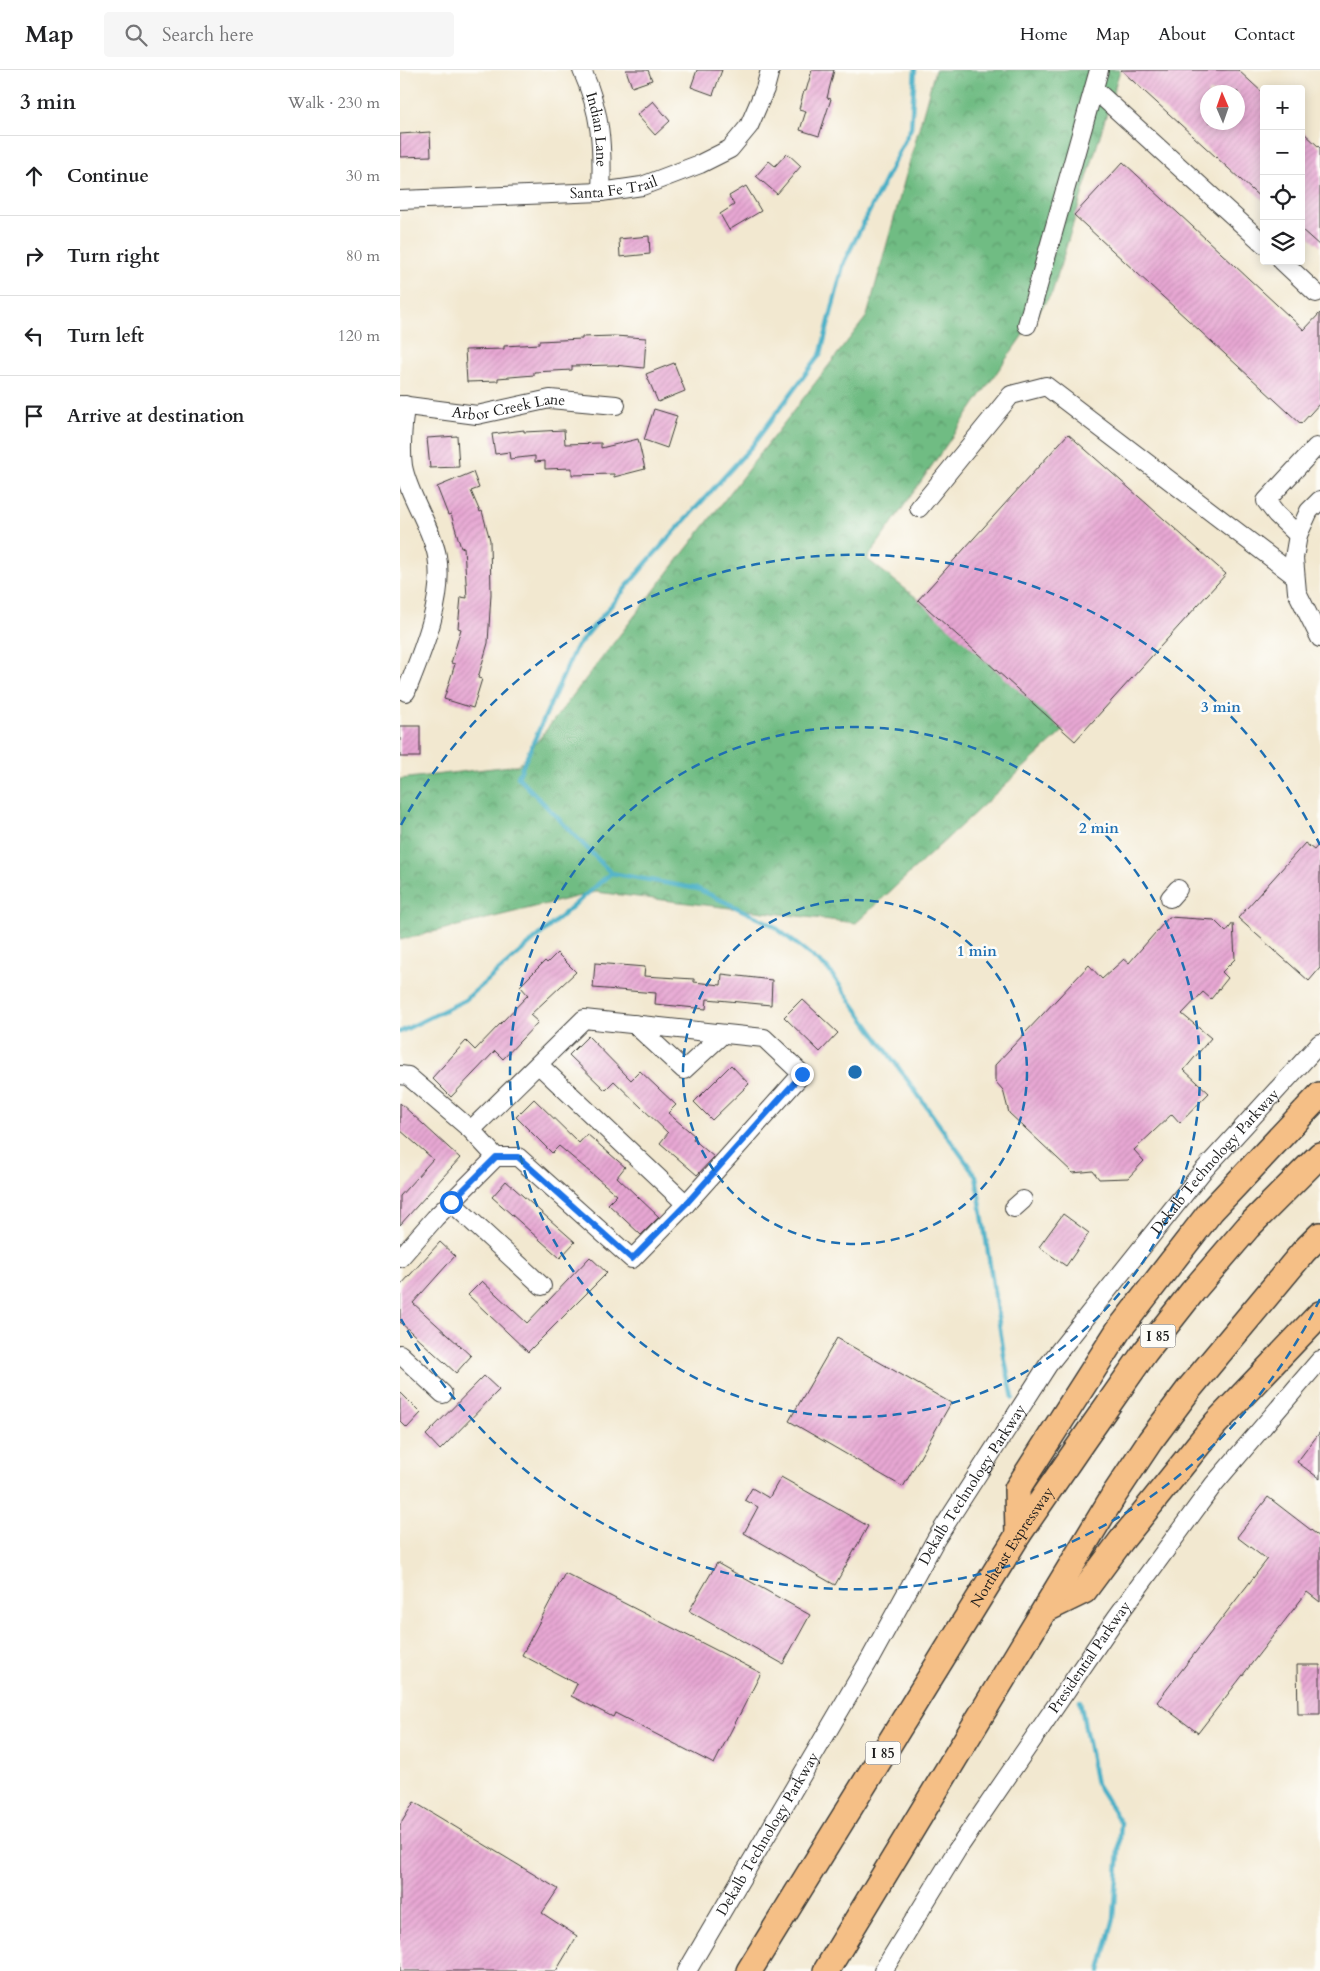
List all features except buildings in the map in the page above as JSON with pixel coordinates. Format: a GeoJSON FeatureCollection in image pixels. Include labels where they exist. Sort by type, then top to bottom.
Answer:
{"type":"FeatureCollection","features":[{"type":"Feature","properties":{"kind":"highway"},"geometry":{"type":"LineString","coordinates":[[1018,1535],[1017,1489],[1118,1331],[1211,1211],[1320,1094]]}},
{"type":"Feature","properties":{"kind":"highway","name":"Northeast Expressway"},"geometry":{"type":"LineString","coordinates":[[748,1971],[1018,1535],[1145,1352],[1193,1291],[1248,1227],[1320,1156]]}},
{"type":"Feature","properties":{"kind":"highway"},"geometry":{"type":"LineString","coordinates":[[826,1971],[1114,1495],[1150,1441],[1225,1346],[1304,1251],[1320,1236]]}},
{"type":"Feature","properties":{"kind":"highway"},"geometry":{"type":"LineString","coordinates":[[1045,1610],[1084,1591],[1121,1541],[1216,1423],[1320,1314]]}},
{"type":"Feature","properties":{"kind":"street","name":"Indian Lane"},"geometry":{"type":"LineString","coordinates":[[582,70],[592,92],[598,117],[602,164],[601,192]]}},
{"type":"Feature","properties":{"kind":"street","name":"Santa Fe Trail"},"geometry":{"type":"LineString","coordinates":[[400,200],[601,192],[642,186],[700,164],[730,149],[749,126],[765,89],[770,70]]}},
{"type":"Feature","properties":{"kind":"street"},"geometry":{"type":"LineString","coordinates":[[1027,325],[1099,70]]}},
{"type":"Feature","properties":{"kind":"street"},"geometry":{"type":"LineString","coordinates":[[1094,89],[1260,240]]}},
{"type":"Feature","properties":{"kind":"street"},"geometry":{"type":"LineString","coordinates":[[1286,265],[1316,292]]}},
{"type":"Feature","properties":{"kind":"street"},"geometry":{"type":"LineString","coordinates":[[919,508],[1011,395],[1046,386],[1295,576]]}},
{"type":"Feature","properties":{"kind":"street","name":"Arbor Creek Lane"},"geometry":{"type":"LineString","coordinates":[[402,405],[477,415],[550,399],[616,406]]}},
{"type":"Feature","properties":{"kind":"street"},"geometry":{"type":"LineString","coordinates":[[402,405],[403,468],[437,554],[440,580],[434,609],[417,665],[406,692]]}},
{"type":"Feature","properties":{"kind":"street"},"geometry":{"type":"LineString","coordinates":[[1298,534],[1276,514],[1266,501],[1316,447]]}},
{"type":"Feature","properties":{"kind":"street"},"geometry":{"type":"LineString","coordinates":[[1320,500],[1309,511],[1298,534],[1294,558],[1297,592],[1320,638]]}},
{"type":"Feature","properties":{"kind":"street"},"geometry":{"type":"LineString","coordinates":[[400,1258],[451,1202],[496,1157],[518,1157],[632,1259],[686,1204],[802,1074],[764,1038],[584,1019],[471,1130]]}},
{"type":"Feature","properties":{"kind":"street"},"geometry":{"type":"LineString","coordinates":[[634,1024],[684,1070],[723,1034]]}},
{"type":"Feature","properties":{"kind":"street","name":"Dekalb Technology Parkway"},"geometry":{"type":"LineString","coordinates":[[687,1971],[870,1659],[936,1539],[1048,1365],[1202,1172],[1320,1043]]}},
{"type":"Feature","properties":{"kind":"street"},"geometry":{"type":"LineString","coordinates":[[539,1065],[686,1204]]}},
{"type":"Feature","properties":{"kind":"street"},"geometry":{"type":"LineString","coordinates":[[400,1075],[408,1076],[471,1130],[496,1157]]}},
{"type":"Feature","properties":{"kind":"street"},"geometry":{"type":"LineString","coordinates":[[451,1202],[542,1286]]}},
{"type":"Feature","properties":{"kind":"street"},"geometry":{"type":"LineString","coordinates":[[400,1354],[443,1394]]}},
{"type":"Feature","properties":{"kind":"street","name":"Presidential Parkway"},"geometry":{"type":"LineString","coordinates":[[883,1971],[957,1850],[1116,1618],[1214,1484],[1320,1360]]}},
{"type":"Feature","properties":{"kind":"green space"},"geometry":{"type":"Polygon","coordinates":[[[935,70],[1120,70],[1052,293],[867,559],[1074,721],[856,923],[596,892],[400,940],[400,779],[519,765],[867,316],[935,70]]]}},
{"type":"Feature","properties":{"kind":"waterway"},"geometry":{"type":"LineString","coordinates":[[915,70],[911,128],[844,262],[821,353],[752,446],[648,561],[575,649],[518,777],[611,873],[698,889],[771,924],[828,969],[976,1176],[1005,1361],[1013,1398]]}},
{"type":"Feature","properties":{"kind":"waterway"},"geometry":{"type":"LineString","coordinates":[[400,1032],[465,1000],[611,873]]}},
{"type":"Feature","properties":{"kind":"waterway"},"geometry":{"type":"LineString","coordinates":[[1080,1701],[1096,1784],[1121,1823],[1114,1918],[1100,1971]]}},
{"type":"Feature","properties":{"kind":"route"},"geometry":{"type":"LineString","coordinates":[[451,1202],[496,1157],[518,1157],[632,1259],[686,1204],[802,1074]]}}]}
